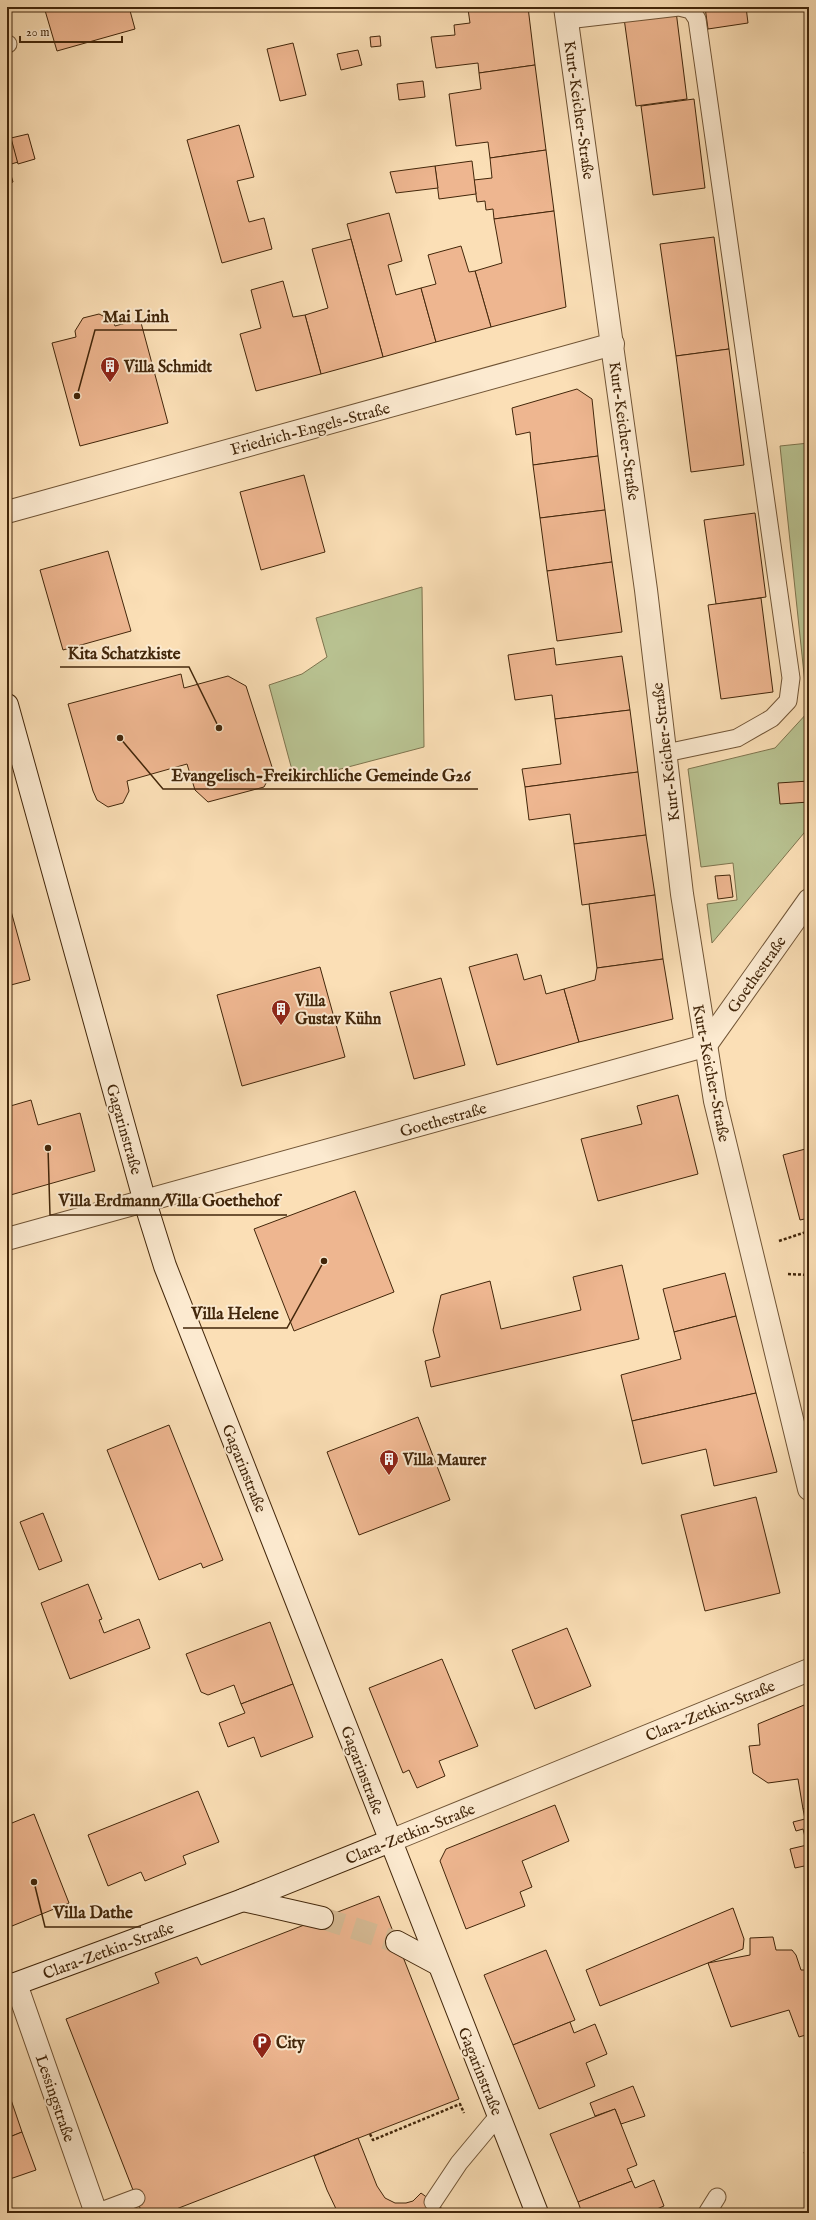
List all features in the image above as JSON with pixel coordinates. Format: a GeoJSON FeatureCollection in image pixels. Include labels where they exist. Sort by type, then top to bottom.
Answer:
{"type":"FeatureCollection","features":[{"type":"Feature","properties":{"kind":"street","name":"Kurt-Keicher-Straße"},"geometry":{"type":"LineString","coordinates":[[566,14],[646,590],[682,894],[715,1101],[809,1489]]}},
{"type":"Feature","properties":{"kind":"street","name":"Friedrich-Engels-Straße"},"geometry":{"type":"LineString","coordinates":[[7,512],[613,344]]}},
{"type":"Feature","properties":{"kind":"street","name":"Gagarinstraße"},"geometry":{"type":"LineString","coordinates":[[7,705],[145,1202],[165,1266],[537,2213]]}},
{"type":"Feature","properties":{"kind":"street","name":"Goethestraße"},"geometry":{"type":"LineString","coordinates":[[7,1239],[145,1202],[706,1045],[809,900]]}},
{"type":"Feature","properties":{"kind":"street","name":"Clara-Zetkin-Straße"},"geometry":{"type":"LineString","coordinates":[[11,1985],[243,1900],[809,1670]]}},
{"type":"Feature","properties":{"kind":"street"},"geometry":{"type":"LineString","coordinates":[[243,1900],[322,1918]]}},
{"type":"Feature","properties":{"kind":"street"},"geometry":{"type":"LineString","coordinates":[[397,1942],[438,1964]]}},
{"type":"Feature","properties":{"kind":"street","name":"Lessingstraße"},"geometry":{"type":"LineString","coordinates":[[11,1985],[96,2213]]}},
{"type":"Feature","properties":{"kind":"lane"},"geometry":{"type":"LineString","coordinates":[[566,14],[679,7],[691,10],[697,19],[791,678],[788,701],[772,718],[737,738],[666,753]]}},
{"type":"Feature","properties":{"kind":"lane"},"geometry":{"type":"LineString","coordinates":[[433,2202],[496,2108]]}},
{"type":"Feature","properties":{"kind":"lane"},"geometry":{"type":"LineString","coordinates":[[707,2213],[717,2197]]}},
{"type":"Feature","properties":{"kind":"lane"},"geometry":{"type":"LineString","coordinates":[[96,2213],[136,2198]]}},
{"type":"Feature","properties":{"kind":"path"},"geometry":{"type":"LineString","coordinates":[[793,1236],[809,1231]]}},
{"type":"Feature","properties":{"kind":"path"},"geometry":{"type":"LineString","coordinates":[[370,2134],[373,2140],[460,2104],[464,2113],[496,2108]]}},
{"type":"Feature","properties":{"kind":"green space"},"geometry":{"type":"Polygon","coordinates":[[[809,443],[809,827],[712,943],[707,904],[737,900],[733,863],[701,867],[688,769],[775,748],[808,712],[780,446],[809,443]]]}},
{"type":"Feature","properties":{"kind":"green space"},"geometry":{"type":"Polygon","coordinates":[[[422,587],[424,747],[295,781],[269,685],[302,674],[327,657],[316,618],[422,587]]]}},
{"type":"Feature","properties":{"kind":"building"},"geometry":{"type":"Polygon","coordinates":[[[44,7],[129,7],[135,29],[57,51],[44,7]]]}},
{"type":"Feature","properties":{"kind":"building"},"geometry":{"type":"Polygon","coordinates":[[[480,7],[528,7],[535,65],[479,73],[478,63],[436,68],[431,37],[455,35],[454,25],[470,23],[468,9],[480,7]]]}},
{"type":"Feature","properties":{"kind":"building"},"geometry":{"type":"Polygon","coordinates":[[[705,7],[746,7],[748,23],[708,29],[705,7]]]}},
{"type":"Feature","properties":{"kind":"building"},"geometry":{"type":"Polygon","coordinates":[[[676,11],[687,99],[636,106],[624,18],[676,11]]]}},
{"type":"Feature","properties":{"kind":"building"},"geometry":{"type":"Polygon","coordinates":[[[380,36],[381,46],[371,47],[370,37],[380,36]]]}},
{"type":"Feature","properties":{"kind":"building"},"geometry":{"type":"Polygon","coordinates":[[[293,43],[306,95],[280,101],[267,49],[293,43]]]}},
{"type":"Feature","properties":{"kind":"building"},"geometry":{"type":"Polygon","coordinates":[[[358,50],[362,65],[341,70],[337,54],[358,50]]]}},
{"type":"Feature","properties":{"kind":"building"},"geometry":{"type":"Polygon","coordinates":[[[535,65],[546,150],[490,158],[488,142],[456,146],[449,94],[481,89],[479,73],[535,65]]]}},
{"type":"Feature","properties":{"kind":"building"},"geometry":{"type":"Polygon","coordinates":[[[423,81],[425,97],[399,100],[397,84],[423,81]]]}},
{"type":"Feature","properties":{"kind":"building"},"geometry":{"type":"Polygon","coordinates":[[[694,99],[705,188],[653,195],[641,106],[694,99]]]}},
{"type":"Feature","properties":{"kind":"building"},"geometry":{"type":"Polygon","coordinates":[[[239,125],[254,177],[237,181],[249,222],[264,218],[272,249],[222,263],[187,140],[239,125]]]}},
{"type":"Feature","properties":{"kind":"building"},"geometry":{"type":"Polygon","coordinates":[[[10,131],[18,162],[8,165],[13,182],[7,184],[7,132],[10,131]]]}},
{"type":"Feature","properties":{"kind":"building"},"geometry":{"type":"Polygon","coordinates":[[[28,134],[35,159],[18,164],[11,138],[28,134]]]}},
{"type":"Feature","properties":{"kind":"building"},"geometry":{"type":"Polygon","coordinates":[[[546,150],[554,211],[494,219],[493,209],[486,210],[485,201],[477,202],[474,180],[492,178],[490,158],[546,150]]]}},
{"type":"Feature","properties":{"kind":"building"},"geometry":{"type":"Polygon","coordinates":[[[472,161],[476,194],[439,199],[435,166],[472,161]]]}},
{"type":"Feature","properties":{"kind":"building"},"geometry":{"type":"Polygon","coordinates":[[[435,166],[438,188],[396,193],[390,172],[435,166]]]}},
{"type":"Feature","properties":{"kind":"building"},"geometry":{"type":"Polygon","coordinates":[[[554,211],[566,307],[491,327],[475,271],[502,263],[494,219],[554,211]]]}},
{"type":"Feature","properties":{"kind":"building"},"geometry":{"type":"Polygon","coordinates":[[[389,213],[402,261],[388,265],[396,295],[421,288],[436,342],[383,357],[347,224],[389,213]]]}},
{"type":"Feature","properties":{"kind":"building"},"geometry":{"type":"Polygon","coordinates":[[[714,237],[729,349],[676,356],[660,244],[714,237]]]}},
{"type":"Feature","properties":{"kind":"building"},"geometry":{"type":"Polygon","coordinates":[[[351,239],[383,357],[321,374],[305,315],[328,308],[312,249],[351,239]]]}},
{"type":"Feature","properties":{"kind":"building"},"geometry":{"type":"Polygon","coordinates":[[[461,246],[469,272],[475,271],[491,327],[436,342],[421,288],[436,284],[428,255],[461,246]]]}},
{"type":"Feature","properties":{"kind":"building"},"geometry":{"type":"Polygon","coordinates":[[[283,281],[293,317],[305,315],[321,374],[256,391],[240,334],[261,328],[251,290],[283,281]]]}},
{"type":"Feature","properties":{"kind":"building","name":"Villa Schmidt"},"geometry":{"type":"Polygon","coordinates":[[[99,314],[113,321],[115,326],[140,319],[168,423],[80,446],[52,343],[76,337],[75,331],[83,318],[99,314]]]}},
{"type":"Feature","properties":{"kind":"building"},"geometry":{"type":"Polygon","coordinates":[[[729,349],[744,465],[691,472],[676,356],[729,349]]]}},
{"type":"Feature","properties":{"kind":"building"},"geometry":{"type":"Polygon","coordinates":[[[577,389],[592,399],[598,456],[533,465],[530,432],[516,435],[512,408],[577,389]]]}},
{"type":"Feature","properties":{"kind":"building"},"geometry":{"type":"Polygon","coordinates":[[[598,456],[605,510],[540,518],[533,465],[598,456]]]}},
{"type":"Feature","properties":{"kind":"building"},"geometry":{"type":"Polygon","coordinates":[[[304,475],[325,552],[261,570],[240,492],[304,475]]]}},
{"type":"Feature","properties":{"kind":"building"},"geometry":{"type":"Polygon","coordinates":[[[605,510],[612,562],[547,571],[540,518],[605,510]]]}},
{"type":"Feature","properties":{"kind":"building"},"geometry":{"type":"Polygon","coordinates":[[[755,513],[766,597],[716,604],[704,520],[755,513]]]}},
{"type":"Feature","properties":{"kind":"building"},"geometry":{"type":"Polygon","coordinates":[[[108,551],[131,631],[63,650],[40,570],[108,551]]]}},
{"type":"Feature","properties":{"kind":"building"},"geometry":{"type":"Polygon","coordinates":[[[612,562],[622,632],[557,641],[547,571],[612,562]]]}},
{"type":"Feature","properties":{"kind":"building"},"geometry":{"type":"Polygon","coordinates":[[[761,598],[773,692],[721,699],[708,605],[761,598]]]}},
{"type":"Feature","properties":{"kind":"building"},"geometry":{"type":"Polygon","coordinates":[[[554,648],[556,665],[622,656],[630,710],[555,719],[552,695],[515,700],[508,655],[554,648]]]}},
{"type":"Feature","properties":{"kind":"building"},"geometry":{"type":"Polygon","coordinates":[[[181,674],[184,688],[228,676],[246,686],[273,770],[264,787],[208,802],[195,790],[187,764],[127,781],[129,791],[123,803],[108,807],[97,800],[93,791],[68,704],[181,674]]]}},
{"type":"Feature","properties":{"kind":"building"},"geometry":{"type":"Polygon","coordinates":[[[630,710],[638,772],[525,787],[522,769],[561,764],[555,719],[630,710]]]}},
{"type":"Feature","properties":{"kind":"building"},"geometry":{"type":"Polygon","coordinates":[[[638,772],[646,835],[574,844],[570,814],[529,820],[525,787],[638,772]]]}},
{"type":"Feature","properties":{"kind":"building"},"geometry":{"type":"Polygon","coordinates":[[[809,781],[809,802],[780,804],[778,783],[809,781]]]}},
{"type":"Feature","properties":{"kind":"building"},"geometry":{"type":"Polygon","coordinates":[[[646,835],[655,895],[582,905],[574,844],[646,835]]]}},
{"type":"Feature","properties":{"kind":"building"},"geometry":{"type":"Polygon","coordinates":[[[730,875],[733,897],[718,899],[715,876],[730,875]]]}},
{"type":"Feature","properties":{"kind":"building"},"geometry":{"type":"Polygon","coordinates":[[[655,895],[663,959],[597,968],[589,904],[655,895]]]}},
{"type":"Feature","properties":{"kind":"building"},"geometry":{"type":"Polygon","coordinates":[[[11,911],[30,980],[7,986],[7,912],[11,911]]]}},
{"type":"Feature","properties":{"kind":"building"},"geometry":{"type":"Polygon","coordinates":[[[517,954],[524,980],[541,975],[546,994],[564,989],[579,1042],[497,1065],[469,967],[517,954]]]}},
{"type":"Feature","properties":{"kind":"building"},"geometry":{"type":"Polygon","coordinates":[[[663,959],[673,1019],[579,1042],[564,989],[595,980],[597,968],[663,959]]]}},
{"type":"Feature","properties":{"kind":"building","name":"Villa Gustav Kühn"},"geometry":{"type":"Polygon","coordinates":[[[320,967],[345,1057],[242,1086],[217,995],[320,967]]]}},
{"type":"Feature","properties":{"kind":"building"},"geometry":{"type":"Polygon","coordinates":[[[441,978],[465,1065],[414,1079],[390,992],[441,978]]]}},
{"type":"Feature","properties":{"kind":"building"},"geometry":{"type":"Polygon","coordinates":[[[678,1095],[698,1174],[598,1201],[581,1139],[642,1124],[637,1106],[678,1095]]]}},
{"type":"Feature","properties":{"kind":"building"},"geometry":{"type":"Polygon","coordinates":[[[31,1100],[38,1125],[80,1113],[95,1171],[7,1196],[7,1107],[31,1100]]]}},
{"type":"Feature","properties":{"kind":"building"},"geometry":{"type":"Polygon","coordinates":[[[809,1148],[809,1218],[800,1220],[783,1155],[809,1148]]]}},
{"type":"Feature","properties":{"kind":"building"},"geometry":{"type":"Polygon","coordinates":[[[355,1191],[394,1292],[294,1331],[254,1229],[355,1191]]]}},
{"type":"Feature","properties":{"kind":"building"},"geometry":{"type":"Polygon","coordinates":[[[622,1265],[639,1339],[431,1387],[425,1361],[440,1357],[433,1330],[441,1295],[490,1281],[501,1329],[581,1310],[573,1277],[622,1265]]]}},
{"type":"Feature","properties":{"kind":"building"},"geometry":{"type":"Polygon","coordinates":[[[725,1273],[736,1316],[674,1332],[663,1289],[725,1273]]]}},
{"type":"Feature","properties":{"kind":"building"},"geometry":{"type":"Polygon","coordinates":[[[736,1316],[756,1393],[632,1421],[621,1375],[681,1359],[674,1332],[736,1316]]]}},
{"type":"Feature","properties":{"kind":"building"},"geometry":{"type":"Polygon","coordinates":[[[756,1393],[777,1472],[714,1486],[706,1449],[642,1464],[632,1421],[756,1393]]]}},
{"type":"Feature","properties":{"kind":"building","name":"Villa Maurer"},"geometry":{"type":"Polygon","coordinates":[[[418,1417],[450,1500],[359,1535],[327,1452],[418,1417]]]}},
{"type":"Feature","properties":{"kind":"building"},"geometry":{"type":"Polygon","coordinates":[[[169,1425],[223,1560],[203,1568],[201,1563],[159,1580],[107,1450],[169,1425]]]}},
{"type":"Feature","properties":{"kind":"building"},"geometry":{"type":"Polygon","coordinates":[[[756,1497],[780,1593],[705,1611],[681,1515],[756,1497]]]}},
{"type":"Feature","properties":{"kind":"building"},"geometry":{"type":"Polygon","coordinates":[[[43,1513],[62,1561],[39,1570],[20,1522],[43,1513]]]}},
{"type":"Feature","properties":{"kind":"building"},"geometry":{"type":"Polygon","coordinates":[[[88,1584],[102,1619],[99,1620],[104,1633],[139,1619],[150,1648],[70,1679],[41,1603],[88,1584]]]}},
{"type":"Feature","properties":{"kind":"building"},"geometry":{"type":"Polygon","coordinates":[[[270,1622],[293,1684],[241,1704],[234,1685],[208,1695],[201,1692],[186,1654],[270,1622]]]}},
{"type":"Feature","properties":{"kind":"building"},"geometry":{"type":"Polygon","coordinates":[[[567,1628],[591,1686],[535,1709],[512,1650],[567,1628]]]}},
{"type":"Feature","properties":{"kind":"building"},"geometry":{"type":"Polygon","coordinates":[[[442,1659],[478,1746],[439,1761],[445,1776],[417,1788],[409,1770],[403,1773],[369,1688],[442,1659]]]}},
{"type":"Feature","properties":{"kind":"building"},"geometry":{"type":"Polygon","coordinates":[[[293,1684],[313,1737],[261,1757],[254,1737],[228,1747],[219,1723],[245,1713],[241,1704],[293,1684]]]}},
{"type":"Feature","properties":{"kind":"building"},"geometry":{"type":"Polygon","coordinates":[[[809,1703],[809,1807],[803,1809],[798,1779],[768,1783],[753,1773],[749,1746],[760,1745],[758,1724],[809,1703]]]}},
{"type":"Feature","properties":{"kind":"building"},"geometry":{"type":"Polygon","coordinates":[[[198,1791],[219,1842],[183,1856],[186,1864],[145,1881],[141,1872],[108,1886],[88,1835],[198,1791]]]}},
{"type":"Feature","properties":{"kind":"building"},"geometry":{"type":"Polygon","coordinates":[[[555,1805],[569,1841],[522,1861],[532,1887],[520,1892],[525,1906],[466,1929],[440,1861],[446,1849],[555,1805]]]}},
{"type":"Feature","properties":{"kind":"building"},"geometry":{"type":"Polygon","coordinates":[[[809,1807],[809,1865],[795,1868],[790,1849],[807,1845],[803,1829],[796,1831],[793,1822],[805,1819],[803,1809],[809,1807]]]}},
{"type":"Feature","properties":{"kind":"building"},"geometry":{"type":"Polygon","coordinates":[[[34,1814],[69,1903],[7,1928],[7,1861],[9,1860],[7,1855],[7,1825],[34,1814]]]}},
{"type":"Feature","properties":{"kind":"building","name":"City"},"geometry":{"type":"Polygon","coordinates":[[[379,1896],[459,2099],[166,2213],[142,2213],[66,2019],[159,1983],[155,1973],[197,1957],[201,1965],[379,1896]]]}},
{"type":"Feature","properties":{"kind":"building"},"geometry":{"type":"Polygon","coordinates":[[[733,1908],[744,1939],[743,1949],[600,2006],[586,1970],[733,1908]]]}},
{"type":"Feature","properties":{"kind":"building"},"geometry":{"type":"Polygon","coordinates":[[[773,1937],[776,1950],[792,1950],[796,1955],[801,1970],[809,1970],[809,2034],[799,2037],[789,2010],[731,2027],[708,1963],[750,1955],[750,1938],[773,1937]]]}},
{"type":"Feature","properties":{"kind":"building"},"geometry":{"type":"Polygon","coordinates":[[[546,1950],[575,2020],[513,2045],[484,1975],[546,1950]]]}},
{"type":"Feature","properties":{"kind":"building"},"geometry":{"type":"Polygon","coordinates":[[[570,2022],[574,2033],[595,2024],[607,2054],[586,2063],[595,2086],[539,2109],[513,2045],[570,2022]]]}},
{"type":"Feature","properties":{"kind":"building"},"geometry":{"type":"Polygon","coordinates":[[[633,2086],[645,2116],[621,2124],[615,2109],[595,2116],[590,2103],[633,2086]]]}},
{"type":"Feature","properties":{"kind":"building"},"geometry":{"type":"Polygon","coordinates":[[[7,2088],[22,2132],[7,2138],[7,2088]]]}},
{"type":"Feature","properties":{"kind":"building"},"geometry":{"type":"Polygon","coordinates":[[[615,2109],[637,2165],[627,2169],[632,2181],[578,2202],[550,2134],[615,2109]]]}},
{"type":"Feature","properties":{"kind":"building"},"geometry":{"type":"Polygon","coordinates":[[[22,2132],[36,2170],[7,2180],[7,2138],[22,2132]]]}},
{"type":"Feature","properties":{"kind":"building"},"geometry":{"type":"Polygon","coordinates":[[[358,2138],[377,2186],[385,2198],[395,2203],[406,2203],[413,2201],[421,2193],[444,2210],[442,2213],[338,2213],[327,2190],[314,2156],[358,2138]]]}},
{"type":"Feature","properties":{"kind":"building"},"geometry":{"type":"Polygon","coordinates":[[[809,2150],[809,2171],[804,2152],[809,2150]]]}},
{"type":"Feature","properties":{"kind":"building"},"geometry":{"type":"Polygon","coordinates":[[[654,2180],[664,2206],[652,2211],[653,2213],[582,2213],[578,2202],[632,2181],[635,2188],[654,2180]]]}},
{"type":"Feature","properties":{"kind":"building"},"geometry":{"type":"Polygon","coordinates":[[[51,2209],[52,2213],[38,2213],[51,2209]]]}},
{"type":"Feature","properties":{"kind":"tunnel"},"geometry":{"type":"LineString","coordinates":[[322,1918],[397,1942]]}},
{"type":"Feature","properties":{"kind":"place","name":"Villa Schmidt"},"geometry":{"type":"Point","coordinates":[110,383]}},
{"type":"Feature","properties":{"kind":"place","name":"Mai Linh"},"geometry":{"type":"Point","coordinates":[77,396]}},
{"type":"Feature","properties":{"kind":"place","name":"Kita Schatzkiste"},"geometry":{"type":"Point","coordinates":[219,728]}},
{"type":"Feature","properties":{"kind":"place","name":"Evangelisch-Freikirchliche Gemeinde G26"},"geometry":{"type":"Point","coordinates":[120,738]}},
{"type":"Feature","properties":{"kind":"place","name":"Villa Gustav Kühn"},"geometry":{"type":"Point","coordinates":[281,1026]}},
{"type":"Feature","properties":{"kind":"place","name":"Villa Erdmann/Villa Goethehof"},"geometry":{"type":"Point","coordinates":[48,1148]}},
{"type":"Feature","properties":{"kind":"place","name":"Villa Helene"},"geometry":{"type":"Point","coordinates":[324,1261]}},
{"type":"Feature","properties":{"kind":"place","name":"Villa Maurer"},"geometry":{"type":"Point","coordinates":[389,1476]}},
{"type":"Feature","properties":{"kind":"place","name":"Villa Dathe"},"geometry":{"type":"Point","coordinates":[34,1882]}},
{"type":"Feature","properties":{"kind":"place","name":"City"},"geometry":{"type":"Point","coordinates":[262,2059]}}]}
